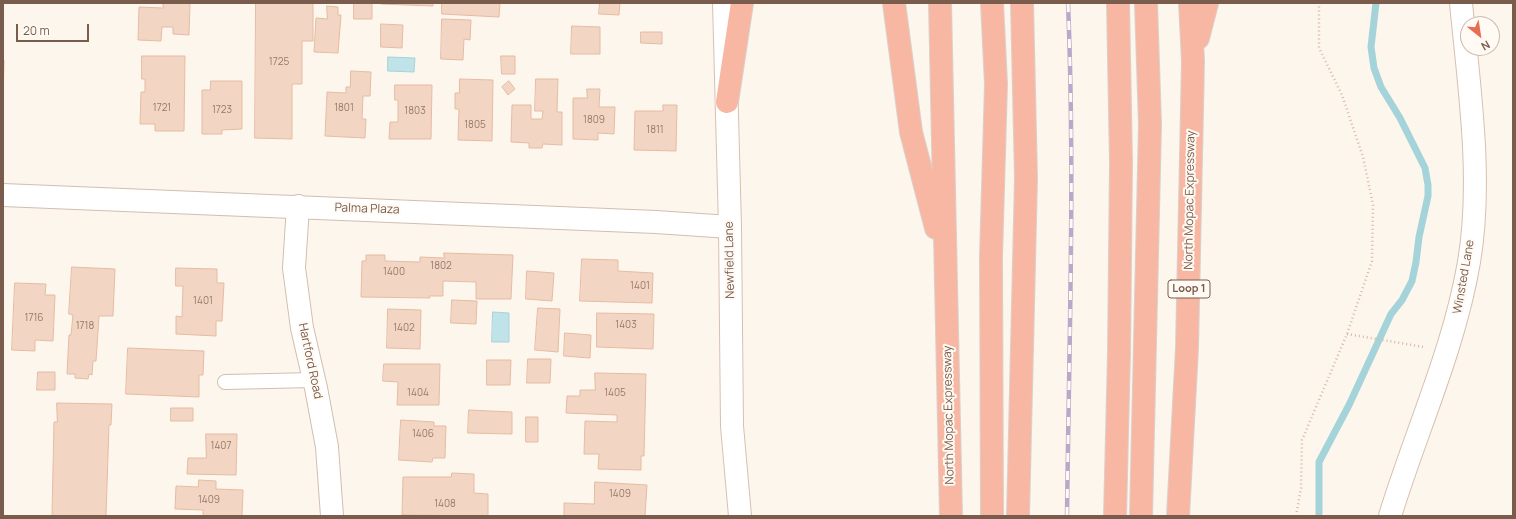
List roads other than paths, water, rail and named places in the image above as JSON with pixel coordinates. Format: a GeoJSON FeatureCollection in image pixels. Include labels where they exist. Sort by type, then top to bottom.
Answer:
{"type":"FeatureCollection","features":[{"type":"Feature","properties":{"kind":"highway"},"geometry":{"type":"LineString","coordinates":[[727,102],[742,3]]}},
{"type":"Feature","properties":{"kind":"highway"},"geometry":{"type":"LineString","coordinates":[[894,3],[911,132],[945,264]]}},
{"type":"Feature","properties":{"kind":"highway","name":"North Mopac Expressway"},"geometry":{"type":"LineString","coordinates":[[940,3],[951,516]]}},
{"type":"Feature","properties":{"kind":"highway"},"geometry":{"type":"LineString","coordinates":[[992,3],[996,84],[991,257],[992,516]]}},
{"type":"Feature","properties":{"kind":"highway"},"geometry":{"type":"LineString","coordinates":[[1018,516],[1026,178],[1022,3]]}},
{"type":"Feature","properties":{"kind":"highway"},"geometry":{"type":"LineString","coordinates":[[1115,516],[1119,353],[1121,163],[1118,3]]}},
{"type":"Feature","properties":{"kind":"highway"},"geometry":{"type":"LineString","coordinates":[[1141,516],[1150,125],[1146,3]]}},
{"type":"Feature","properties":{"kind":"highway","name":"North Mopac Expressway"},"geometry":{"type":"LineString","coordinates":[[1178,516],[1187,348],[1193,61],[1190,3]]}},
{"type":"Feature","properties":{"kind":"highway"},"geometry":{"type":"LineString","coordinates":[[1193,61],[1207,3]]}},
{"type":"Feature","properties":{"kind":"street","name":"Newfield Lane"},"geometry":{"type":"LineString","coordinates":[[724,3],[730,227],[732,426],[740,516]]}},
{"type":"Feature","properties":{"kind":"street","name":"Winsted Lane"},"geometry":{"type":"LineString","coordinates":[[1390,516],[1454,330],[1469,262],[1475,198],[1473,132],[1461,3]]}},
{"type":"Feature","properties":{"kind":"street","name":"Palma Plaza"},"geometry":{"type":"LineString","coordinates":[[3,195],[298,206],[656,222],[730,227]]}},
{"type":"Feature","properties":{"kind":"street","name":"Hartford Road"},"geometry":{"type":"LineString","coordinates":[[298,206],[294,268],[302,328],[327,447],[332,516]]}},
{"type":"Feature","properties":{"kind":"lane"},"geometry":{"type":"LineString","coordinates":[[225,382],[314,380]]}},
{"type":"Feature","properties":{"kind":"water"},"geometry":{"type":"Polygon","coordinates":[[[388,57],[415,58],[414,72],[388,71],[388,57]]]}},
{"type":"Feature","properties":{"kind":"water"},"geometry":{"type":"Polygon","coordinates":[[[493,312],[509,313],[509,342],[492,342],[493,312]]]}},
{"type":"Feature","properties":{"kind":"waterway"},"geometry":{"type":"LineString","coordinates":[[1319,516],[1319,462],[1349,405],[1391,314],[1402,300],[1412,281],[1419,237],[1428,196],[1425,168],[1400,118],[1381,87],[1374,68],[1371,47],[1376,3]]}},
{"type":"Feature","properties":{"kind":"railway"},"geometry":{"type":"LineString","coordinates":[[1067,516],[1071,195],[1068,3]]}}]}
